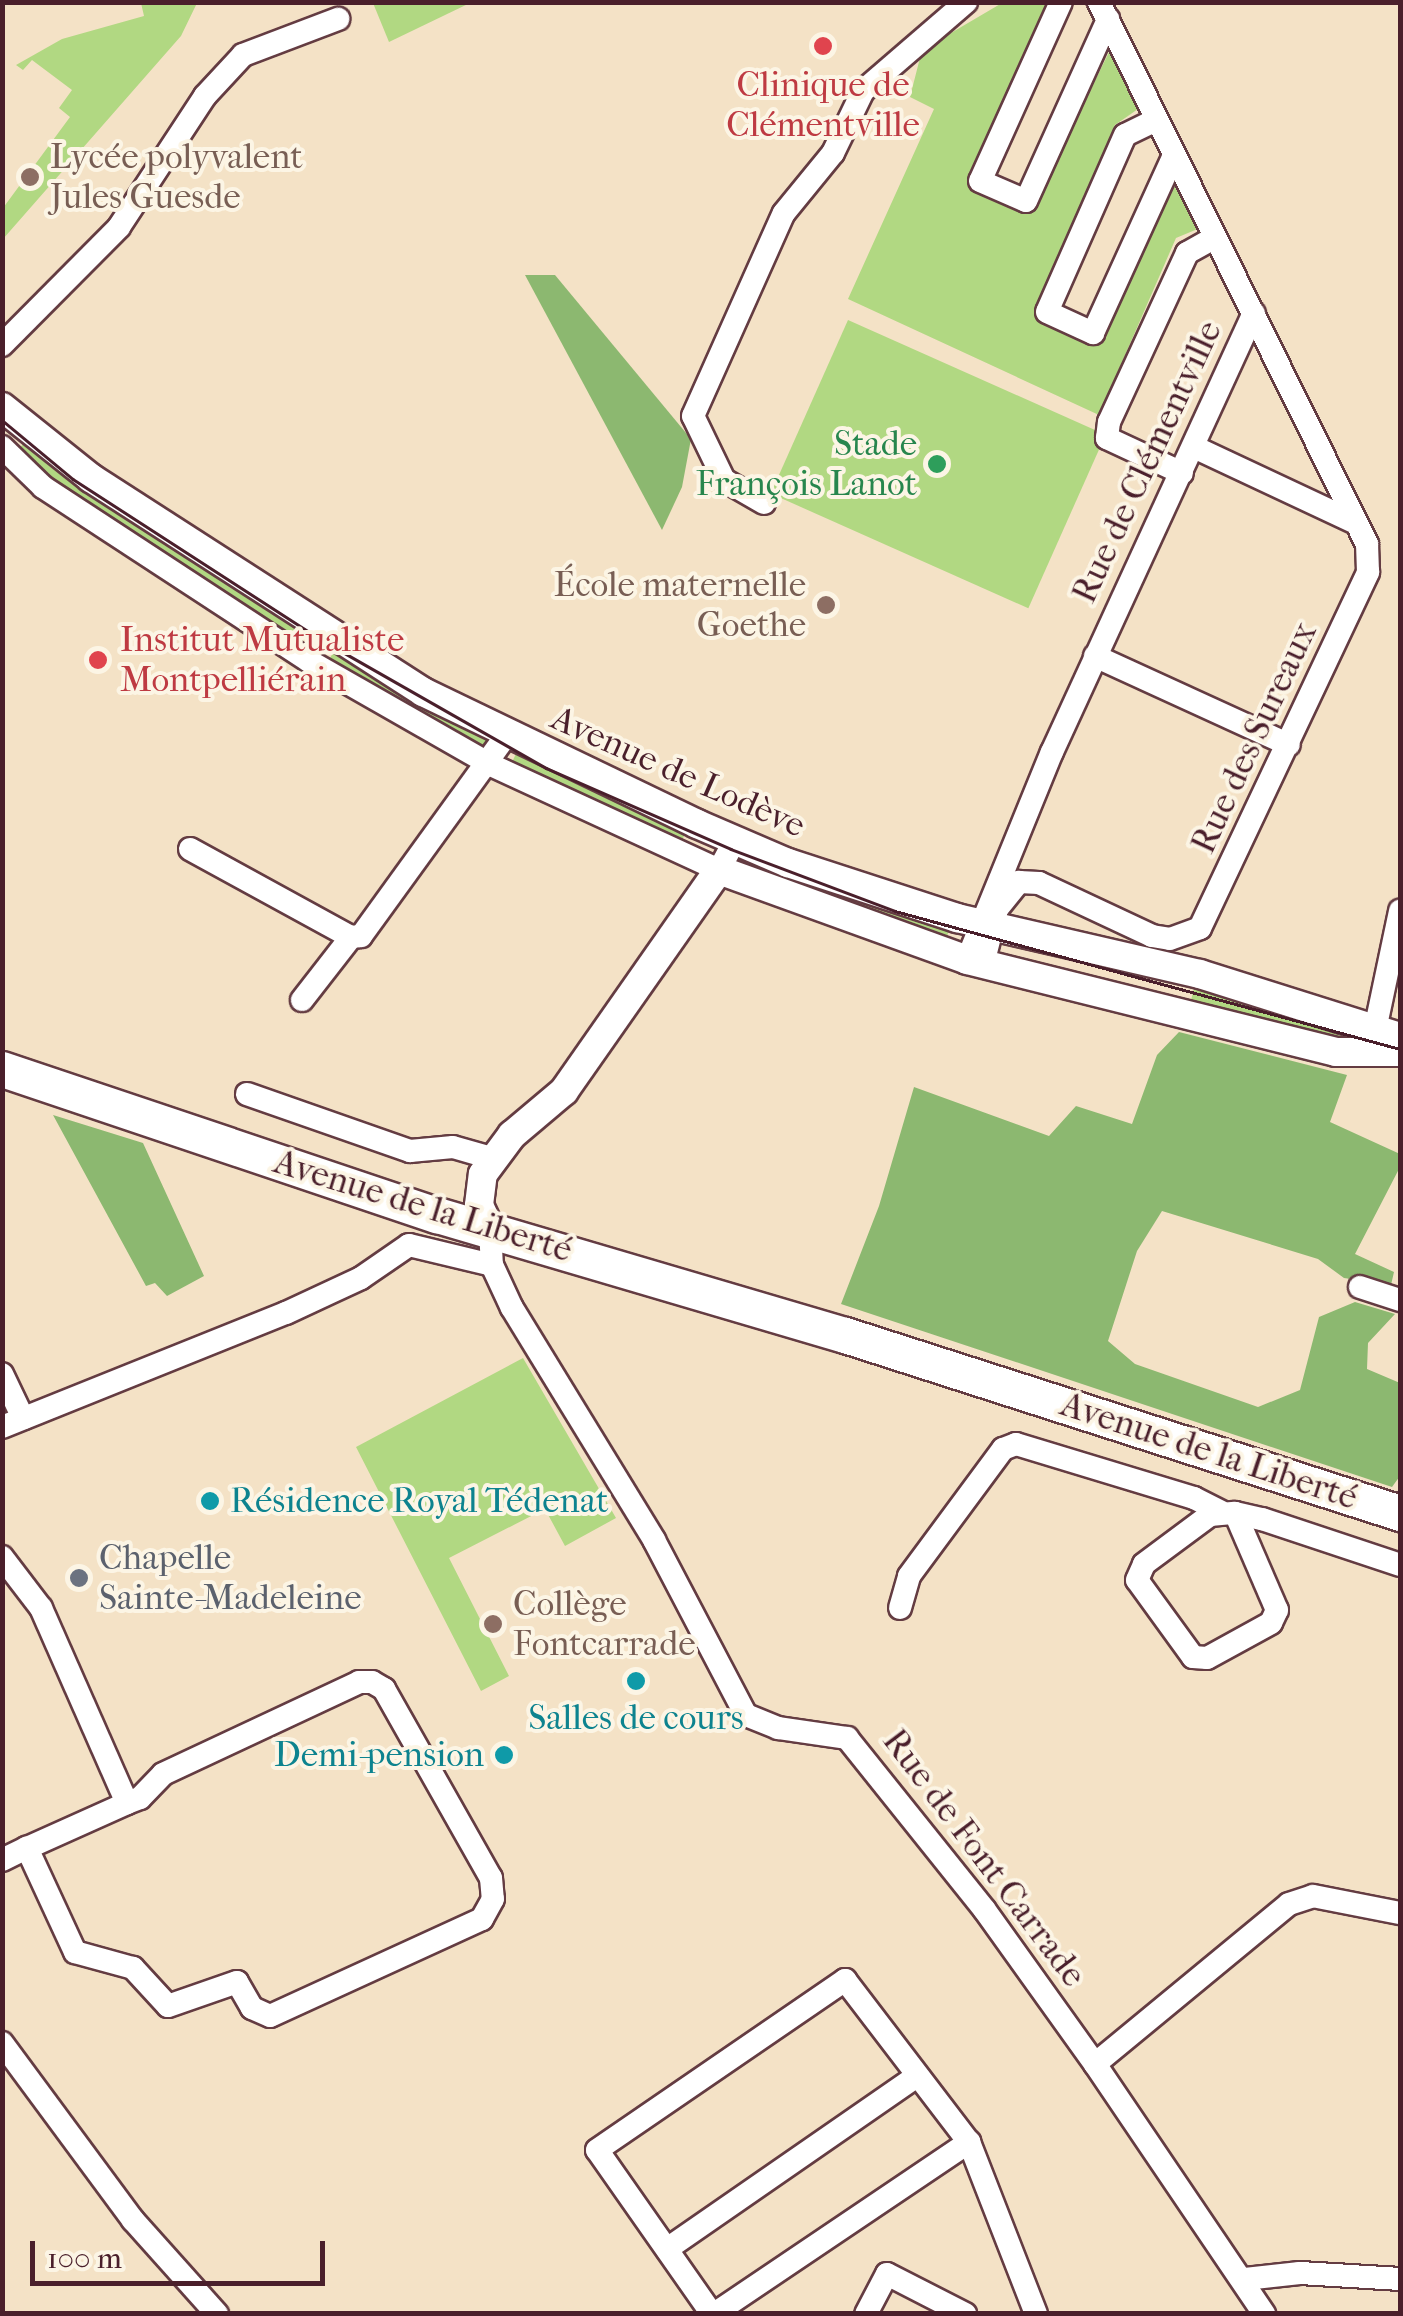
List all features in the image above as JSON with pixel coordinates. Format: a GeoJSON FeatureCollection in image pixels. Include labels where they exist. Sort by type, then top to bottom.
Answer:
{"type":"FeatureCollection","features":[{"type":"Feature","properties":{"kind":"main road","name":"Avenue de la Liberté"},"geometry":{"type":"LineString","coordinates":[[2,1070],[173,1129],[537,1221],[846,1335]]}},
{"type":"Feature","properties":{"kind":"main road","name":"Avenue de la Liberté"},"geometry":{"type":"LineString","coordinates":[[482,1210],[846,1335],[1400,1513]]}},
{"type":"Feature","properties":{"kind":"street"},"geometry":{"type":"LineString","coordinates":[[764,503],[724,480],[692,416],[784,213],[833,153],[863,91],[966,2]]}},
{"type":"Feature","properties":{"kind":"street"},"geometry":{"type":"LineString","coordinates":[[1060,2],[980,181],[1026,201],[1104,11]]}},
{"type":"Feature","properties":{"kind":"street","name":"Rue de Clémentville"},"geometry":{"type":"LineString","coordinates":[[987,922],[1095,656],[1254,313],[1104,11]]}},
{"type":"Feature","properties":{"kind":"street"},"geometry":{"type":"LineString","coordinates":[[2,345],[119,227],[204,96],[244,55],[338,19]]}},
{"type":"Feature","properties":{"kind":"street"},"geometry":{"type":"LineString","coordinates":[[1156,120],[1125,135],[1047,312],[1093,333],[1174,155]]}},
{"type":"Feature","properties":{"kind":"street"},"geometry":{"type":"LineString","coordinates":[[1182,473],[1107,438],[1109,422],[1187,253],[1214,238]]}},
{"type":"Feature","properties":{"kind":"street","name":"Rue des Sureaux"},"geometry":{"type":"LineString","coordinates":[[975,962],[987,922],[1019,882],[1039,884],[1152,936],[1188,936],[1209,918],[1368,572],[1367,544],[1254,313]]}},
{"type":"Feature","properties":{"kind":"street","name":"Avenue de Lodève"},"geometry":{"type":"LineString","coordinates":[[3,407],[91,478],[342,643],[506,736],[735,840],[900,900],[1218,979],[1388,1034]]}},
{"type":"Feature","properties":{"kind":"street","name":"Avenue de Lodève"},"geometry":{"type":"LineString","coordinates":[[2,447],[43,487],[308,661],[491,765],[719,870],[975,962],[1336,1052],[1400,1052]]}},
{"type":"Feature","properties":{"kind":"street"},"geometry":{"type":"LineString","coordinates":[[1194,447],[1356,523]]}},
{"type":"Feature","properties":{"kind":"street"},"geometry":{"type":"LineString","coordinates":[[1095,656],[1289,745]]}},
{"type":"Feature","properties":{"kind":"street"},"geometry":{"type":"LineString","coordinates":[[190,848],[351,937],[361,936],[491,765],[506,736]]}},
{"type":"Feature","properties":{"kind":"street"},"geometry":{"type":"LineString","coordinates":[[482,1210],[496,1159],[573,1080],[719,870],[735,840]]}},
{"type":"Feature","properties":{"kind":"street"},"geometry":{"type":"LineString","coordinates":[[1388,1034],[1400,911]]}},
{"type":"Feature","properties":{"kind":"street"},"geometry":{"type":"LineString","coordinates":[[302,1000],[351,937]]}},
{"type":"Feature","properties":{"kind":"street"},"geometry":{"type":"LineString","coordinates":[[246,1094],[410,1152],[453,1147],[496,1159]]}},
{"type":"Feature","properties":{"kind":"street","name":"Rue de Font Carrade"},"geometry":{"type":"LineString","coordinates":[[482,1210],[492,1265],[654,1540],[746,1716],[778,1728],[848,1738],[984,1908],[1245,2280],[1264,2314]]}},
{"type":"Feature","properties":{"kind":"street"},"geometry":{"type":"LineString","coordinates":[[2,1374],[13,1423],[286,1312],[361,1278],[409,1246],[492,1265]]}},
{"type":"Feature","properties":{"kind":"street"},"geometry":{"type":"LineString","coordinates":[[1360,1287],[1400,1300]]}},
{"type":"Feature","properties":{"kind":"street"},"geometry":{"type":"LineString","coordinates":[[900,1608],[908,1576],[1004,1449],[1016,1444],[1400,1565]]}},
{"type":"Feature","properties":{"kind":"street"},"geometry":{"type":"LineString","coordinates":[[1228,1513],[1277,1610],[1271,1623],[1200,1659],[1186,1653],[1136,1580],[1144,1564],[1228,1513]]}},
{"type":"Feature","properties":{"kind":"street"},"geometry":{"type":"LineString","coordinates":[[2,1558],[41,1608],[127,1802]]}},
{"type":"Feature","properties":{"kind":"street"},"geometry":{"type":"LineString","coordinates":[[2,1860],[27,1848],[127,1802],[163,1774],[359,1682],[372,1682],[384,1688],[491,1878],[494,1899],[482,1918],[270,2016],[252,2008],[237,1982],[168,2006],[134,1968],[74,1952],[27,1848]]}},
{"type":"Feature","properties":{"kind":"street"},"geometry":{"type":"LineString","coordinates":[[1095,2064],[1288,1904],[1313,1896],[1400,1913]]}},
{"type":"Feature","properties":{"kind":"street"},"geometry":{"type":"LineString","coordinates":[[968,2142],[713,2314],[597,2150],[845,1980],[968,2142],[1036,2314]]}},
{"type":"Feature","properties":{"kind":"street"},"geometry":{"type":"LineString","coordinates":[[2,2043],[132,2220],[217,2314]]}},
{"type":"Feature","properties":{"kind":"street"},"geometry":{"type":"LineString","coordinates":[[667,2250],[917,2076]]}},
{"type":"Feature","properties":{"kind":"street"},"geometry":{"type":"LineString","coordinates":[[1245,2280],[1300,2273],[1400,2278]]}},
{"type":"Feature","properties":{"kind":"street"},"geometry":{"type":"LineString","coordinates":[[866,2314],[887,2274],[965,2314]]}},
{"type":"Feature","properties":{"kind":"green space"},"geometry":{"type":"Polygon","coordinates":[[[141,3],[197,3],[181,36],[3,239],[3,208],[70,117],[59,108],[72,90],[32,60],[23,70],[16,65],[62,39],[144,16],[141,3]]]}},
{"type":"Feature","properties":{"kind":"green space"},"geometry":{"type":"Polygon","coordinates":[[[373,3],[470,3],[389,42],[373,3]]]}},
{"type":"Feature","properties":{"kind":"green space"},"geometry":{"type":"Polygon","coordinates":[[[1002,3],[1051,3],[978,190],[1031,212],[1111,48],[1138,109],[1115,125],[1038,312],[1102,338],[1173,184],[1200,228],[1176,238],[1099,415],[848,299],[934,109],[910,97],[922,50],[1002,3]]]}},
{"type":"Feature","properties":{"kind":"green space"},"geometry":{"type":"Polygon","coordinates":[[[525,275],[555,275],[691,439],[682,487],[662,530],[525,275]]]}},
{"type":"Feature","properties":{"kind":"green space","name":"Stade François Lanot"},"geometry":{"type":"Polygon","coordinates":[[[848,320],[1106,435],[1028,608],[771,494],[848,320]]]}},
{"type":"Feature","properties":{"kind":"green space"},"geometry":{"type":"Polygon","coordinates":[[[31,435],[310,629],[300,645],[58,488],[17,451],[31,435]]]}},
{"type":"Feature","properties":{"kind":"green space"},"geometry":{"type":"Polygon","coordinates":[[[337,646],[491,735],[481,752],[327,663],[337,646]]]}},
{"type":"Feature","properties":{"kind":"green space"},"geometry":{"type":"Polygon","coordinates":[[[518,749],[689,825],[681,842],[510,766],[518,749]]]}},
{"type":"Feature","properties":{"kind":"green space"},"geometry":{"type":"Polygon","coordinates":[[[755,855],[952,923],[945,942],[748,874],[755,855]]]}},
{"type":"Feature","properties":{"kind":"green space"},"geometry":{"type":"Polygon","coordinates":[[[1197,978],[1334,1023],[1382,1050],[1188,1011],[1197,978]]]}},
{"type":"Feature","properties":{"kind":"green space"},"geometry":{"type":"Polygon","coordinates":[[[1179,1032],[1347,1075],[1330,1122],[1400,1154],[1400,1167],[1355,1254],[1394,1272],[1391,1285],[1344,1278],[1318,1259],[1162,1211],[1137,1251],[1108,1341],[1135,1364],[1258,1407],[1300,1390],[1319,1317],[1355,1302],[1395,1314],[1368,1343],[1367,1369],[1400,1383],[1400,1476],[1392,1487],[841,1304],[879,1206],[914,1087],[1049,1136],[1076,1106],[1132,1124],[1157,1055],[1179,1032]]]}},
{"type":"Feature","properties":{"kind":"green space"},"geometry":{"type":"Polygon","coordinates":[[[53,1115],[143,1143],[204,1276],[167,1296],[155,1283],[146,1286],[53,1115]]]}},
{"type":"Feature","properties":{"kind":"green space"},"geometry":{"type":"Polygon","coordinates":[[[523,1358],[616,1518],[565,1546],[545,1509],[449,1558],[509,1676],[481,1691],[356,1447],[523,1358]]]}},
{"type":"Feature","properties":{"kind":"tram line"},"geometry":{"type":"LineString","coordinates":[[2,420],[73,479],[320,639],[546,768],[731,849],[895,911],[1400,1049]]}},
{"type":"Feature","properties":{"kind":"place","name":"Clinique de Clémentville"},"geometry":{"type":"Point","coordinates":[823,46]}},
{"type":"Feature","properties":{"kind":"place","name":"Lycée polyvalent Jules Guesde"},"geometry":{"type":"Point","coordinates":[30,177]}},
{"type":"Feature","properties":{"kind":"place","name":"Stade François Lanot"},"geometry":{"type":"Point","coordinates":[937,464]}},
{"type":"Feature","properties":{"kind":"place","name":"École maternelle Goethe"},"geometry":{"type":"Point","coordinates":[826,605]}},
{"type":"Feature","properties":{"kind":"place","name":"Institut Mutualiste Montpelliérain"},"geometry":{"type":"Point","coordinates":[98,660]}},
{"type":"Feature","properties":{"kind":"place","name":"Résidence Royal Tédenat"},"geometry":{"type":"Point","coordinates":[210,1501]}},
{"type":"Feature","properties":{"kind":"place","name":"Chapelle Sainte-Madeleine"},"geometry":{"type":"Point","coordinates":[79,1578]}},
{"type":"Feature","properties":{"kind":"place","name":"Collège Fontcarrade"},"geometry":{"type":"Point","coordinates":[493,1624]}},
{"type":"Feature","properties":{"kind":"place","name":"Salles de cours"},"geometry":{"type":"Point","coordinates":[636,1681]}},
{"type":"Feature","properties":{"kind":"place","name":"Demi-pension"},"geometry":{"type":"Point","coordinates":[504,1755]}}]}
